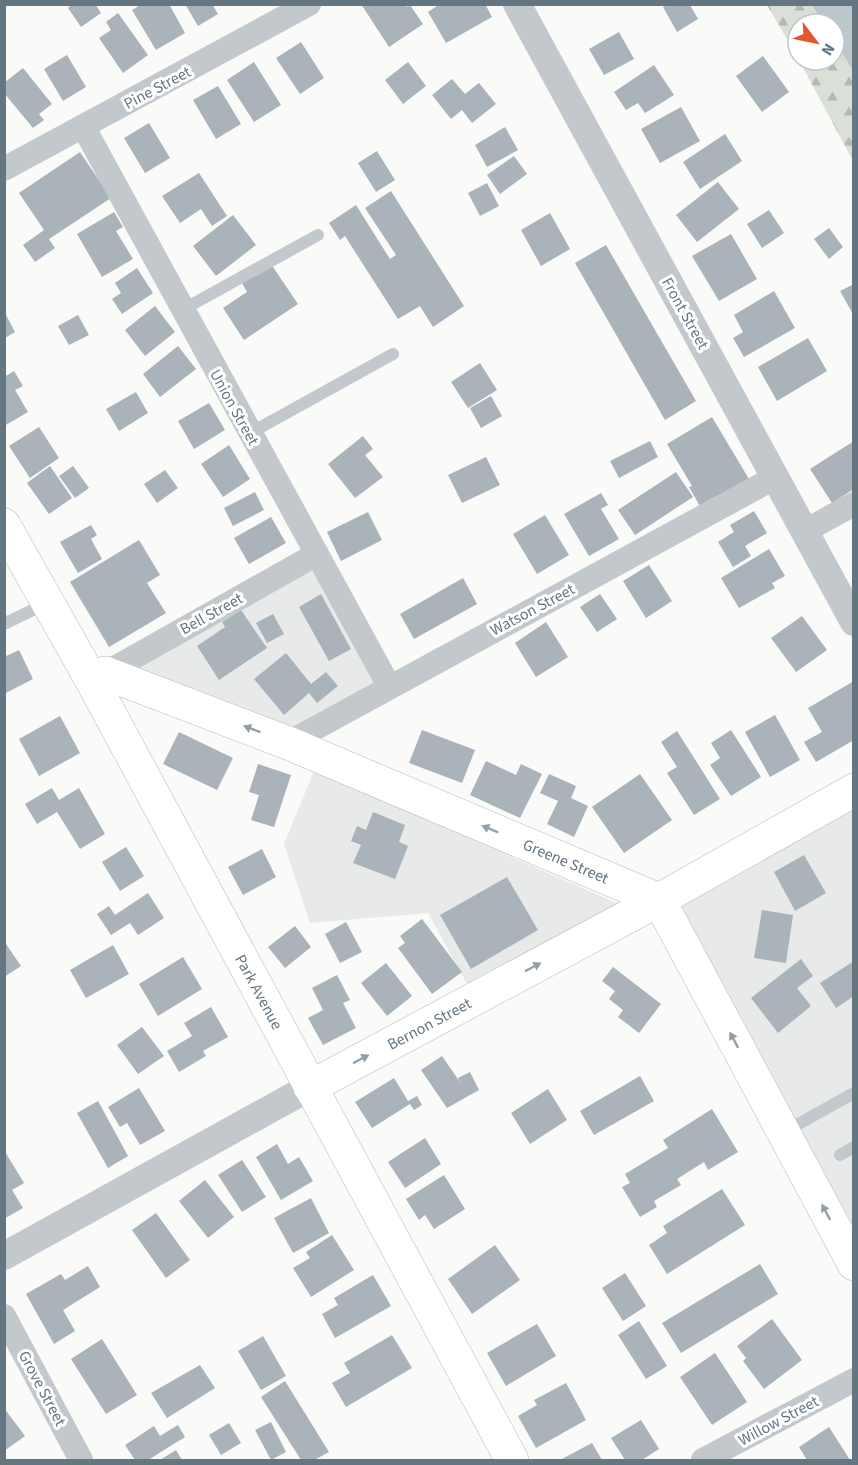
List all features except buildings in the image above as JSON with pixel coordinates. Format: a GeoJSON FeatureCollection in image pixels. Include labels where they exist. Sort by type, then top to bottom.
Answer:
{"type":"FeatureCollection","features":[{"type":"Feature","properties":{"kind":"main road","name":"Park Avenue"},"geometry":{"type":"LineString","coordinates":[[4,525],[48,603],[99,677],[310,1087],[512,1461]]}},
{"type":"Feature","properties":{"kind":"main road","name":"Greene Street"},"geometry":{"type":"LineString","coordinates":[[99,677],[288,743],[659,900]]}},
{"type":"Feature","properties":{"kind":"main road","name":"Bernon Street"},"geometry":{"type":"LineString","coordinates":[[310,1087],[659,900],[854,790]]}},
{"type":"Feature","properties":{"kind":"main road"},"geometry":{"type":"LineString","coordinates":[[659,900],[854,1264]]}},
{"type":"Feature","properties":{"kind":"street","name":"Pine Street"},"geometry":{"type":"LineString","coordinates":[[4,169],[309,4]]}},
{"type":"Feature","properties":{"kind":"street","name":"Front Street"},"geometry":{"type":"LineString","coordinates":[[517,4],[805,531],[846,592],[854,622]]}},
{"type":"Feature","properties":{"kind":"street","name":"Union Street"},"geometry":{"type":"LineString","coordinates":[[83,126],[389,686]]}},
{"type":"Feature","properties":{"kind":"street","name":"Watson Street"},"geometry":{"type":"LineString","coordinates":[[288,743],[776,477]]}},
{"type":"Feature","properties":{"kind":"street"},"geometry":{"type":"LineString","coordinates":[[805,531],[854,504]]}},
{"type":"Feature","properties":{"kind":"street","name":"Bell Street"},"geometry":{"type":"LineString","coordinates":[[99,677],[317,554]]}},
{"type":"Feature","properties":{"kind":"street","name":"Bernon Street"},"geometry":{"type":"LineString","coordinates":[[4,1256],[310,1087]]}},
{"type":"Feature","properties":{"kind":"street","name":"Grove Street"},"geometry":{"type":"LineString","coordinates":[[4,1316],[81,1461]]}},
{"type":"Feature","properties":{"kind":"street","name":"Willow Street"},"geometry":{"type":"LineString","coordinates":[[703,1461],[854,1380]]}},
{"type":"Feature","properties":{"kind":"lane"},"geometry":{"type":"LineString","coordinates":[[182,310],[318,235]]}},
{"type":"Feature","properties":{"kind":"lane"},"geometry":{"type":"LineString","coordinates":[[250,433],[393,354]]}},
{"type":"Feature","properties":{"kind":"lane"},"geometry":{"type":"LineString","coordinates":[[4,621],[6,624],[48,603]]}},
{"type":"Feature","properties":{"kind":"lane"},"geometry":{"type":"LineString","coordinates":[[783,1132],[854,1093]]}},
{"type":"Feature","properties":{"kind":"lane"},"geometry":{"type":"LineString","coordinates":[[840,1155],[854,1147]]}},
{"type":"Feature","properties":{"kind":"shaded area"},"geometry":{"type":"Polygon","coordinates":[[[812,5],[853,5],[853,70],[846,59],[846,12],[816,12],[812,5]]]}},
{"type":"Feature","properties":{"kind":"shaded area"},"geometry":{"type":"Polygon","coordinates":[[[319,549],[394,688],[291,751],[105,681],[319,549]]]}},
{"type":"Feature","properties":{"kind":"shaded area"},"geometry":{"type":"Polygon","coordinates":[[[314,771],[624,906],[471,991],[428,913],[310,923],[284,844],[314,771]]]}},
{"type":"Feature","properties":{"kind":"shaded area"},"geometry":{"type":"Polygon","coordinates":[[[853,781],[853,1268],[656,892],[853,781]]]}},
{"type":"Feature","properties":{"kind":"green space"},"geometry":{"type":"Polygon","coordinates":[[[767,5],[813,5],[818,12],[786,12],[786,37],[767,5]]]}},
{"type":"Feature","properties":{"kind":"green space"},"geometry":{"type":"Polygon","coordinates":[[[846,57],[853,68],[853,161],[805,72],[846,72],[846,57]]]}}]}
